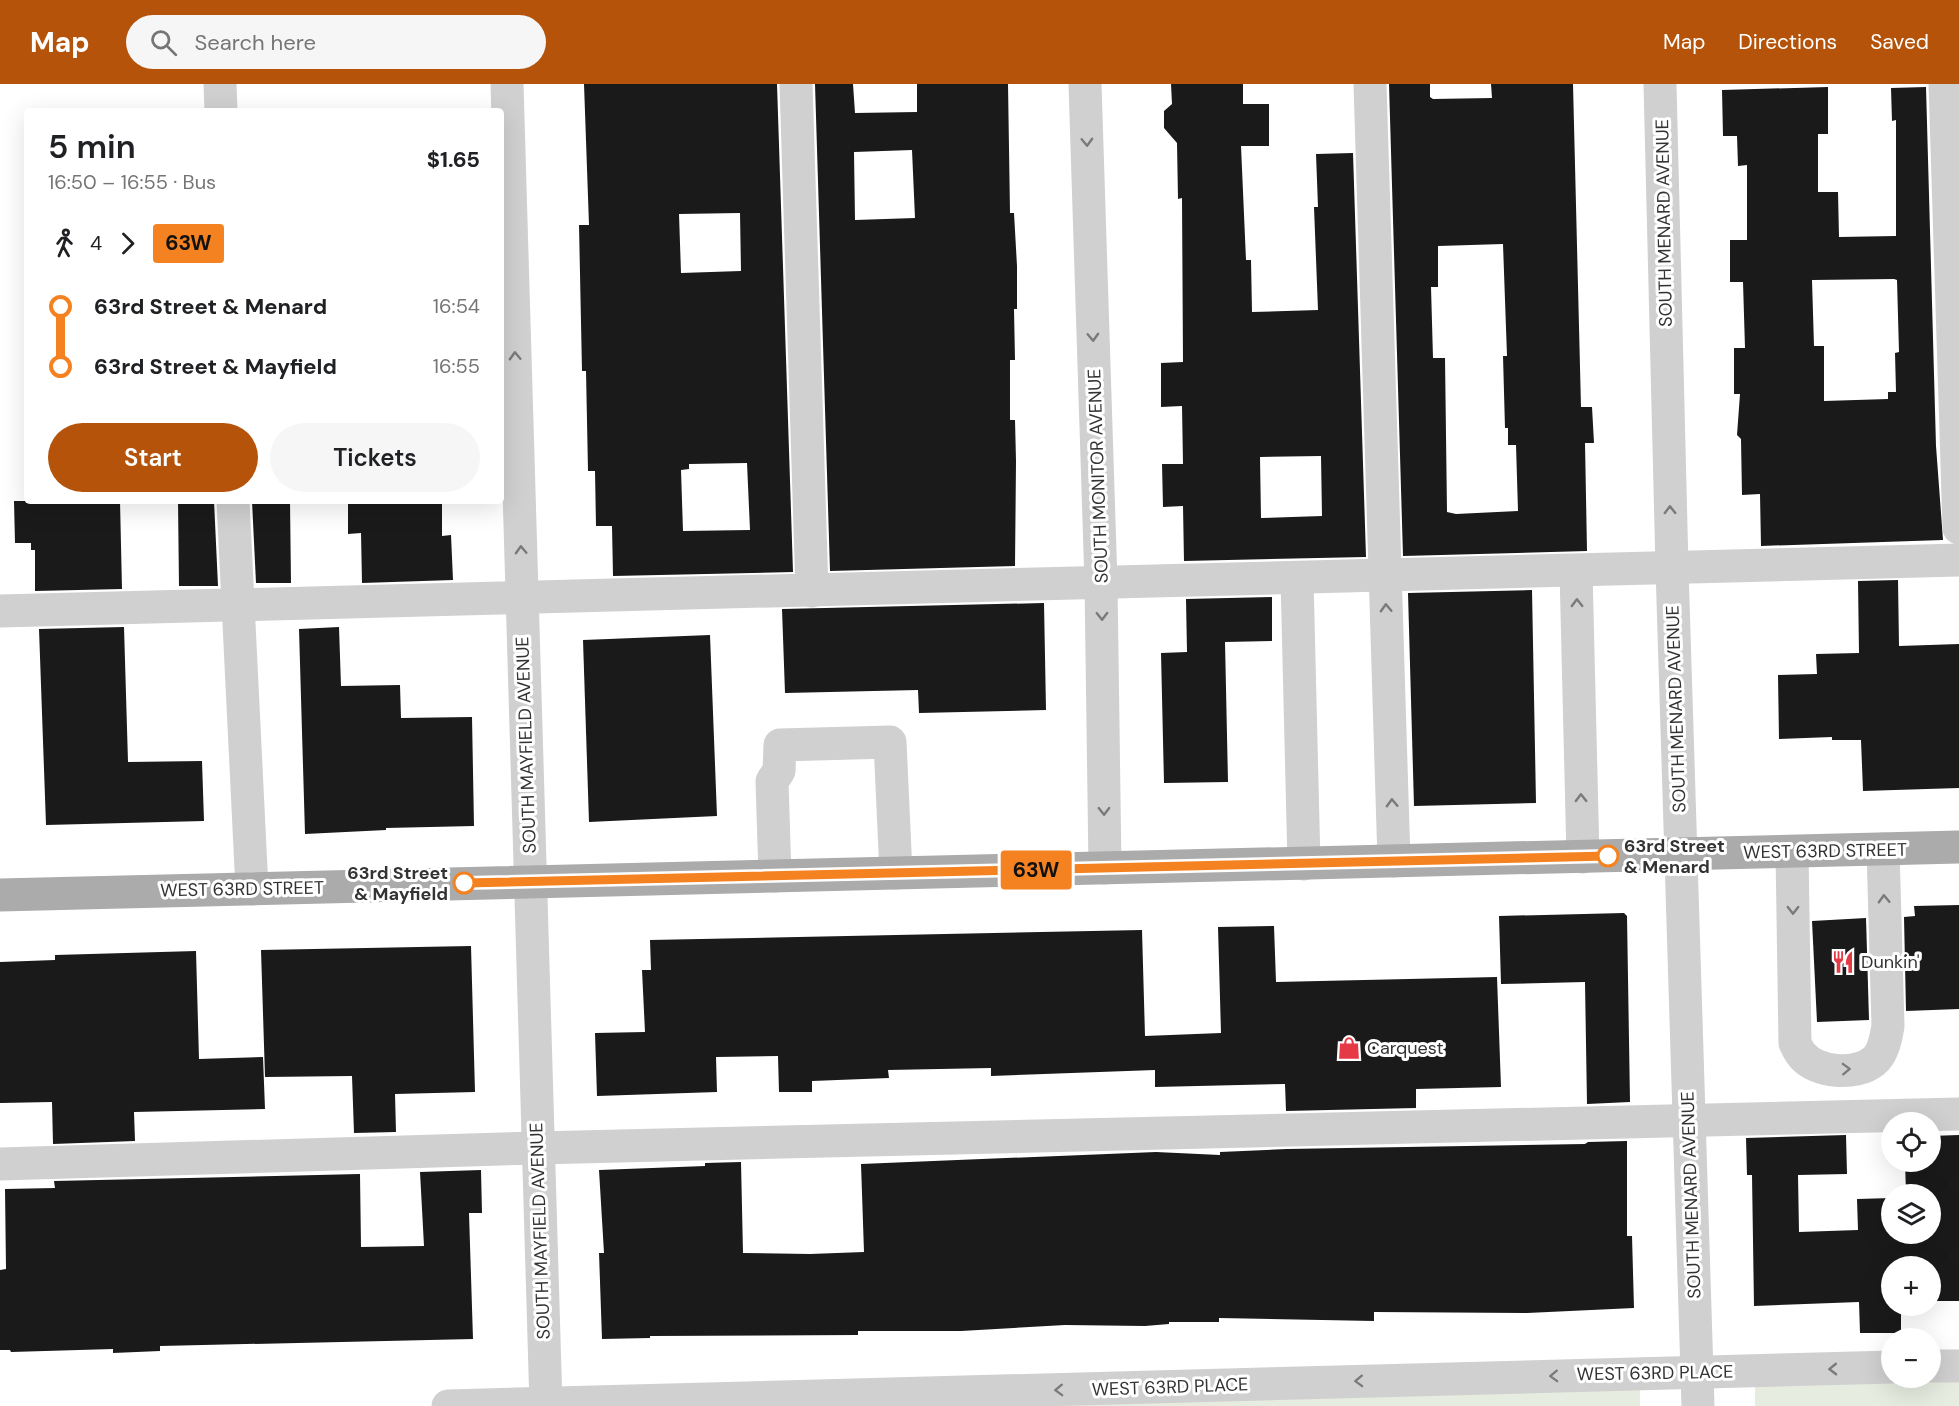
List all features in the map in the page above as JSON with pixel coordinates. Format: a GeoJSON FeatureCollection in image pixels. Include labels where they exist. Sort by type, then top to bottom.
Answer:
{"type":"FeatureCollection","features":[{"type":"Feature","properties":{"kind":"main road","name":"WEST 63RD STREET"},"geometry":{"type":"LineString","coordinates":[[0,895],[1959,847]]}},
{"type":"Feature","properties":{"kind":"street"},"geometry":{"type":"LineString","coordinates":[[220,84],[221,108]]}},
{"type":"Feature","properties":{"kind":"street","name":"SOUTH MAYFIELD AVENUE"},"geometry":{"type":"LineString","coordinates":[[507,84],[546,1405]]}},
{"type":"Feature","properties":{"kind":"street"},"geometry":{"type":"LineString","coordinates":[[796,84],[812,591]]}},
{"type":"Feature","properties":{"kind":"street","name":"SOUTH MONITOR AVENUE"},"geometry":{"type":"LineString","coordinates":[[1085,84],[1101,583],[1105,868]]}},
{"type":"Feature","properties":{"kind":"street"},"geometry":{"type":"LineString","coordinates":[[1370,84],[1394,861]]}},
{"type":"Feature","properties":{"kind":"street","name":"SOUTH MENARD AVENUE"},"geometry":{"type":"LineString","coordinates":[[1660,84],[1680,854],[1698,1406]]}},
{"type":"Feature","properties":{"kind":"street"},"geometry":{"type":"LineString","coordinates":[[1945,84],[1959,528]]}},
{"type":"Feature","properties":{"kind":"street"},"geometry":{"type":"LineString","coordinates":[[233,504],[236,606],[252,889]]}},
{"type":"Feature","properties":{"kind":"street"},"geometry":{"type":"LineString","coordinates":[[0,611],[1959,560]]}},
{"type":"Feature","properties":{"kind":"street"},"geometry":{"type":"LineString","coordinates":[[1576,571],[1583,857]]}},
{"type":"Feature","properties":{"kind":"street"},"geometry":{"type":"LineString","coordinates":[[1298,578],[1304,864]]}},
{"type":"Feature","properties":{"kind":"street"},"geometry":{"type":"LineString","coordinates":[[775,876],[772,781],[779,771],[780,745],[890,742],[896,873]]}},
{"type":"Feature","properties":{"kind":"street"},"geometry":{"type":"LineString","coordinates":[[1792,852],[1795,1043],[1803,1057],[1818,1067],[1857,1069],[1874,1061],[1884,1044],[1888,1026],[1883,849]]}},
{"type":"Feature","properties":{"kind":"street"},"geometry":{"type":"LineString","coordinates":[[0,1164],[537,1148],[1959,1114]]}},
{"type":"Feature","properties":{"kind":"street"},"geometry":{"type":"LineString","coordinates":[[1941,1366],[1959,1366]]}},
{"type":"Feature","properties":{"kind":"street","name":"WEST 63RD PLACE"},"geometry":{"type":"LineString","coordinates":[[448,1406],[1881,1367]]}},
{"type":"Feature","properties":{"kind":"shaded area"},"geometry":{"type":"Polygon","coordinates":[[[1941,1378],[1959,1378],[1959,1406],[1755,1406],[1755,1383],[1881,1380],[1881,1388],[1941,1388],[1941,1378]]]}},
{"type":"Feature","properties":{"kind":"shaded area"},"geometry":{"type":"Polygon","coordinates":[[[1640,1388],[1640,1406],[962,1406],[1640,1388]]]}},
{"type":"Feature","properties":{"kind":"building"},"geometry":{"type":"Polygon","coordinates":[[[584,84],[777,84],[793,572],[613,576],[612,526],[596,526],[595,471],[588,471],[586,371],[582,371],[579,225],[589,225],[584,84]],[[740,213],[679,214],[681,273],[741,271],[740,213]],[[747,463],[689,464],[689,469],[681,470],[683,531],[750,530],[747,463]]]}},
{"type":"Feature","properties":{"kind":"building"},"geometry":{"type":"Polygon","coordinates":[[[815,84],[853,84],[855,113],[917,112],[917,84],[1008,84],[1010,213],[1014,213],[1017,266],[1017,309],[1014,309],[1015,360],[1010,360],[1010,420],[1015,420],[1016,461],[1015,566],[830,571],[815,84]],[[912,150],[854,152],[855,220],[915,218],[912,150]]]}},
{"type":"Feature","properties":{"kind":"building"},"geometry":{"type":"Polygon","coordinates":[[[1171,84],[1243,84],[1243,104],[1269,104],[1269,146],[1241,146],[1246,260],[1251,260],[1252,312],[1318,310],[1314,207],[1318,207],[1316,154],[1353,153],[1366,557],[1184,561],[1183,506],[1163,507],[1162,464],[1183,464],[1182,406],[1161,407],[1161,363],[1183,362],[1182,198],[1178,199],[1177,143],[1164,128],[1164,111],[1172,104],[1171,84]],[[1321,456],[1260,457],[1261,518],[1322,516],[1321,456]]]}},
{"type":"Feature","properties":{"kind":"building"},"geometry":{"type":"Polygon","coordinates":[[[1389,84],[1430,84],[1430,97],[1433,99],[1492,98],[1491,84],[1573,84],[1581,407],[1592,407],[1594,443],[1585,443],[1587,551],[1403,556],[1389,84]],[[1503,244],[1438,246],[1438,287],[1431,287],[1433,358],[1445,358],[1447,512],[1456,514],[1518,511],[1516,445],[1508,445],[1508,428],[1505,428],[1503,356],[1507,356],[1503,244]]]}},
{"type":"Feature","properties":{"kind":"building"},"geometry":{"type":"Polygon","coordinates":[[[1828,87],[1828,134],[1818,134],[1818,192],[1838,192],[1839,237],[1896,236],[1896,120],[1892,121],[1891,88],[1926,87],[1936,446],[1943,540],[1761,546],[1760,494],[1742,495],[1741,439],[1737,435],[1740,394],[1734,394],[1734,348],[1745,348],[1743,282],[1730,282],[1730,240],[1747,240],[1747,165],[1738,166],[1737,136],[1723,136],[1722,90],[1828,87]],[[1812,280],[1814,346],[1824,346],[1824,401],[1888,399],[1888,392],[1896,392],[1895,353],[1899,352],[1897,280],[1812,280]]]}},
{"type":"Feature","properties":{"kind":"building"},"geometry":{"type":"Polygon","coordinates":[[[14,501],[24,501],[24,504],[120,504],[122,589],[35,591],[35,550],[31,550],[31,543],[15,543],[14,501]]]}},
{"type":"Feature","properties":{"kind":"building"},"geometry":{"type":"Polygon","coordinates":[[[178,504],[214,504],[218,586],[179,586],[178,504]]]}},
{"type":"Feature","properties":{"kind":"building"},"geometry":{"type":"Polygon","coordinates":[[[252,504],[290,504],[291,583],[256,583],[252,504]]]}},
{"type":"Feature","properties":{"kind":"building"},"geometry":{"type":"Polygon","coordinates":[[[348,504],[442,504],[442,536],[451,535],[453,580],[362,583],[361,533],[348,534],[348,504]]]}},
{"type":"Feature","properties":{"kind":"building"},"geometry":{"type":"Polygon","coordinates":[[[1898,580],[1899,646],[1959,644],[1959,788],[1863,791],[1861,740],[1832,740],[1832,737],[1779,739],[1778,675],[1817,674],[1816,654],[1859,653],[1858,581],[1898,580]]]}},
{"type":"Feature","properties":{"kind":"building"},"geometry":{"type":"Polygon","coordinates":[[[1532,590],[1536,803],[1414,806],[1408,593],[1532,590]]]}},
{"type":"Feature","properties":{"kind":"building"},"geometry":{"type":"Polygon","coordinates":[[[1272,597],[1272,641],[1225,642],[1228,782],[1164,783],[1161,653],[1187,652],[1186,599],[1272,597]]]}},
{"type":"Feature","properties":{"kind":"building"},"geometry":{"type":"Polygon","coordinates":[[[1044,603],[1046,710],[919,713],[918,690],[785,693],[782,609],[1044,603]]]}},
{"type":"Feature","properties":{"kind":"building"},"geometry":{"type":"Polygon","coordinates":[[[124,627],[128,762],[202,761],[204,821],[46,825],[39,629],[124,627]]]}},
{"type":"Feature","properties":{"kind":"building"},"geometry":{"type":"Polygon","coordinates":[[[339,627],[341,686],[400,685],[401,718],[472,717],[474,826],[386,828],[386,830],[305,834],[299,629],[339,627]]]}},
{"type":"Feature","properties":{"kind":"building"},"geometry":{"type":"Polygon","coordinates":[[[710,635],[717,816],[589,822],[583,640],[710,635]]]}},
{"type":"Feature","properties":{"kind":"building"},"geometry":{"type":"Polygon","coordinates":[[[1959,905],[1959,1009],[1906,1011],[1904,917],[1915,916],[1914,906],[1959,905]]]}},
{"type":"Feature","properties":{"kind":"building"},"geometry":{"type":"Polygon","coordinates":[[[1624,913],[1627,916],[1630,1102],[1587,1104],[1585,982],[1501,984],[1499,916],[1624,913]]]}},
{"type":"Feature","properties":{"kind":"building","name":"Dunkin'"},"geometry":{"type":"Polygon","coordinates":[[[1866,918],[1869,1020],[1817,1022],[1812,921],[1866,918]]]}},
{"type":"Feature","properties":{"kind":"building"},"geometry":{"type":"Polygon","coordinates":[[[1274,926],[1276,982],[1497,977],[1501,1087],[1416,1089],[1416,1108],[1286,1111],[1285,1084],[1155,1087],[1155,1070],[991,1076],[991,1068],[888,1070],[889,1078],[812,1081],[812,1092],[779,1092],[778,1056],[716,1057],[717,1092],[597,1096],[595,1033],[645,1032],[642,970],[651,970],[650,940],[1142,930],[1145,1036],[1221,1033],[1218,927],[1274,926]]]}},
{"type":"Feature","properties":{"kind":"building"},"geometry":{"type":"Polygon","coordinates":[[[471,946],[475,1092],[395,1094],[396,1132],[354,1133],[352,1076],[265,1077],[261,950],[471,946]]]}},
{"type":"Feature","properties":{"kind":"building"},"geometry":{"type":"Polygon","coordinates":[[[196,951],[199,1059],[263,1057],[265,1109],[134,1112],[135,1141],[53,1144],[52,1102],[0,1103],[0,962],[55,960],[55,955],[196,951]]]}},
{"type":"Feature","properties":{"kind":"building"},"geometry":{"type":"Polygon","coordinates":[[[1846,1135],[1847,1174],[1798,1175],[1799,1232],[1858,1230],[1857,1199],[1881,1198],[1881,1244],[1941,1244],[1941,1184],[1906,1184],[1905,1172],[1941,1172],[1941,1136],[1959,1135],[1959,1301],[1941,1301],[1941,1256],[1881,1256],[1881,1316],[1901,1316],[1901,1328],[1881,1328],[1881,1333],[1860,1333],[1859,1302],[1754,1306],[1752,1175],[1747,1175],[1746,1138],[1846,1135]]]}},
{"type":"Feature","properties":{"kind":"building"},"geometry":{"type":"Polygon","coordinates":[[[1627,1141],[1627,1236],[1632,1236],[1634,1308],[1527,1313],[1374,1312],[1374,1321],[1219,1318],[1219,1322],[1169,1322],[1169,1324],[1145,1326],[1065,1325],[961,1331],[858,1331],[858,1335],[650,1336],[650,1338],[602,1339],[599,1253],[604,1253],[599,1170],[705,1166],[705,1163],[741,1162],[743,1253],[810,1254],[864,1252],[861,1164],[1156,1152],[1220,1155],[1220,1152],[1287,1149],[1585,1144],[1627,1141]]]}},
{"type":"Feature","properties":{"kind":"building"},"geometry":{"type":"Polygon","coordinates":[[[481,1170],[482,1213],[469,1213],[473,1339],[160,1346],[160,1351],[113,1353],[113,1349],[11,1352],[0,1350],[0,1270],[6,1269],[5,1189],[55,1188],[54,1181],[360,1174],[361,1247],[424,1246],[420,1172],[481,1170]]]}},
{"type":"Feature","properties":{"kind":"bus line","name":"63W"},"geometry":{"type":"LineString","coordinates":[[464,883],[1608,856]]}},
{"type":"Feature","properties":{"kind":"place","name":"63rd Street & Menard"},"geometry":{"type":"Point","coordinates":[1608,856]}},
{"type":"Feature","properties":{"kind":"place","name":"63rd Street & Mayfield"},"geometry":{"type":"Point","coordinates":[464,883]}},
{"type":"Feature","properties":{"kind":"place","name":"Dunkin'"},"geometry":{"type":"Point","coordinates":[1843,962]}},
{"type":"Feature","properties":{"kind":"place","name":"Carquest"},"geometry":{"type":"Point","coordinates":[1349,1048]}}]}
